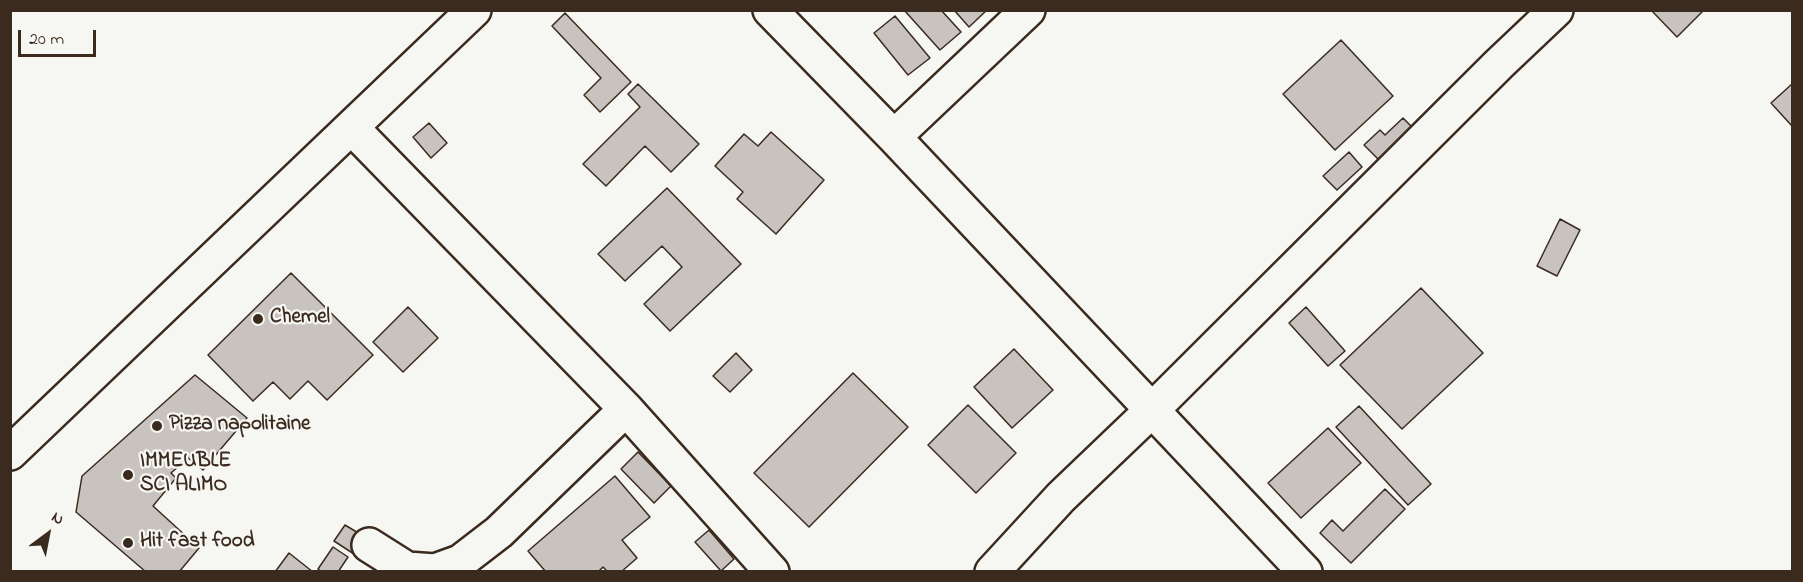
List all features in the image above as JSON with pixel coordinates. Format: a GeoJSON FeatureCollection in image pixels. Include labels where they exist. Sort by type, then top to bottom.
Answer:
{"type":"FeatureCollection","features":[{"type":"Feature","properties":{"kind":"street"},"geometry":{"type":"LineString","coordinates":[[10,453],[474,10]]}},
{"type":"Feature","properties":{"kind":"street"},"geometry":{"type":"LineString","coordinates":[[770,10],[894,137],[1305,572]]}},
{"type":"Feature","properties":{"kind":"street"},"geometry":{"type":"LineString","coordinates":[[894,137],[1028,10]]}},
{"type":"Feature","properties":{"kind":"street"},"geometry":{"type":"LineString","coordinates":[[992,572],[1061,496],[1152,410],[1556,10]]}},
{"type":"Feature","properties":{"kind":"street"},"geometry":{"type":"LineString","coordinates":[[352,128],[626,409],[772,572]]}},
{"type":"Feature","properties":{"kind":"street"},"geometry":{"type":"LineString","coordinates":[[369,544],[406,569],[435,571],[460,562],[499,532],[626,409]]}},
{"type":"Feature","properties":{"kind":"building"},"geometry":{"type":"Polygon","coordinates":[[[904,10],[941,10],[961,32],[940,50],[904,10]]]}},
{"type":"Feature","properties":{"kind":"building"},"geometry":{"type":"Polygon","coordinates":[[[954,10],[987,10],[969,27],[954,10]]]}},
{"type":"Feature","properties":{"kind":"building"},"geometry":{"type":"Polygon","coordinates":[[[1651,10],[1704,10],[1677,37],[1651,10]]]}},
{"type":"Feature","properties":{"kind":"building"},"geometry":{"type":"Polygon","coordinates":[[[565,13],[631,82],[600,112],[584,95],[601,78],[552,26],[565,13]]]}},
{"type":"Feature","properties":{"kind":"building"},"geometry":{"type":"Polygon","coordinates":[[[895,16],[930,58],[908,75],[874,33],[895,16]]]}},
{"type":"Feature","properties":{"kind":"building"},"geometry":{"type":"Polygon","coordinates":[[[1341,40],[1393,96],[1335,150],[1283,94],[1341,40]]]}},
{"type":"Feature","properties":{"kind":"building"},"geometry":{"type":"Polygon","coordinates":[[[638,84],[699,144],[671,172],[645,146],[606,186],[583,164],[640,107],[628,94],[638,84]]]}},
{"type":"Feature","properties":{"kind":"building"},"geometry":{"type":"Polygon","coordinates":[[[1792,84],[1792,126],[1771,103],[1792,84]]]}},
{"type":"Feature","properties":{"kind":"building"},"geometry":{"type":"Polygon","coordinates":[[[1403,118],[1416,131],[1382,163],[1364,145],[1380,130],[1385,135],[1403,118]]]}},
{"type":"Feature","properties":{"kind":"building"},"geometry":{"type":"Polygon","coordinates":[[[429,123],[447,143],[431,158],[413,137],[429,123]]]}},
{"type":"Feature","properties":{"kind":"building"},"geometry":{"type":"Polygon","coordinates":[[[771,132],[824,180],[776,234],[737,199],[743,192],[715,166],[744,134],[758,146],[771,132]]]}},
{"type":"Feature","properties":{"kind":"building"},"geometry":{"type":"Polygon","coordinates":[[[1349,152],[1362,167],[1337,190],[1323,176],[1349,152]]]}},
{"type":"Feature","properties":{"kind":"building"},"geometry":{"type":"Polygon","coordinates":[[[667,188],[741,264],[670,331],[644,304],[682,267],[662,246],[625,281],[598,254],[667,188]]]}},
{"type":"Feature","properties":{"kind":"building"},"geometry":{"type":"Polygon","coordinates":[[[1560,219],[1580,230],[1557,276],[1537,266],[1560,219]]]}},
{"type":"Feature","properties":{"kind":"building"},"geometry":{"type":"Polygon","coordinates":[[[291,273],[373,355],[327,400],[308,381],[290,399],[273,382],[253,401],[208,355],[291,273]]]}},
{"type":"Feature","properties":{"kind":"building"},"geometry":{"type":"Polygon","coordinates":[[[1421,288],[1483,353],[1402,429],[1340,365],[1421,288]]]}},
{"type":"Feature","properties":{"kind":"building"},"geometry":{"type":"Polygon","coordinates":[[[408,307],[438,338],[403,372],[373,342],[408,307]]]}},
{"type":"Feature","properties":{"kind":"building"},"geometry":{"type":"Polygon","coordinates":[[[1306,307],[1345,351],[1328,366],[1289,323],[1306,307]]]}},
{"type":"Feature","properties":{"kind":"building"},"geometry":{"type":"Polygon","coordinates":[[[1014,349],[1053,390],[1012,428],[974,387],[1014,349]]]}},
{"type":"Feature","properties":{"kind":"building"},"geometry":{"type":"Polygon","coordinates":[[[736,353],[752,370],[730,392],[713,376],[736,353]]]}},
{"type":"Feature","properties":{"kind":"building"},"geometry":{"type":"Polygon","coordinates":[[[853,373],[908,427],[809,527],[754,473],[853,373]]]}},
{"type":"Feature","properties":{"kind":"building","name":"IMMEUBLE SCI ALIMO"},"geometry":{"type":"Polygon","coordinates":[[[195,375],[247,418],[203,470],[188,458],[171,473],[176,478],[153,506],[199,548],[179,572],[146,572],[76,512],[82,476],[195,375]]]}},
{"type":"Feature","properties":{"kind":"building"},"geometry":{"type":"Polygon","coordinates":[[[968,405],[1016,453],[976,493],[928,445],[968,405]]]}},
{"type":"Feature","properties":{"kind":"building"},"geometry":{"type":"Polygon","coordinates":[[[1359,406],[1431,484],[1408,505],[1336,427],[1359,406]]]}},
{"type":"Feature","properties":{"kind":"building"},"geometry":{"type":"Polygon","coordinates":[[[1328,428],[1361,463],[1301,518],[1268,483],[1328,428]]]}},
{"type":"Feature","properties":{"kind":"building"},"geometry":{"type":"Polygon","coordinates":[[[638,452],[671,486],[654,503],[621,469],[638,452]]]}},
{"type":"Feature","properties":{"kind":"building"},"geometry":{"type":"Polygon","coordinates":[[[615,476],[650,517],[622,540],[637,558],[621,572],[608,572],[603,567],[598,572],[546,572],[528,551],[615,476]]]}},
{"type":"Feature","properties":{"kind":"building"},"geometry":{"type":"Polygon","coordinates":[[[1385,489],[1405,509],[1351,563],[1320,533],[1332,520],[1343,531],[1385,489]]]}},
{"type":"Feature","properties":{"kind":"building"},"geometry":{"type":"Polygon","coordinates":[[[345,525],[365,537],[354,554],[334,541],[345,525]]]}},
{"type":"Feature","properties":{"kind":"building"},"geometry":{"type":"Polygon","coordinates":[[[709,530],[734,559],[721,571],[695,542],[709,530]]]}},
{"type":"Feature","properties":{"kind":"building"},"geometry":{"type":"Polygon","coordinates":[[[333,547],[348,557],[338,572],[322,572],[318,569],[333,547]]]}},
{"type":"Feature","properties":{"kind":"building"},"geometry":{"type":"Polygon","coordinates":[[[289,553],[313,572],[275,572],[289,553]]]}},
{"type":"Feature","properties":{"kind":"place","name":"Chemel"},"geometry":{"type":"Point","coordinates":[258,319]}},
{"type":"Feature","properties":{"kind":"place","name":"Pizza napolitaine"},"geometry":{"type":"Point","coordinates":[157,426]}},
{"type":"Feature","properties":{"kind":"place","name":"IMMEUBLE SCI ALIMO"},"geometry":{"type":"Point","coordinates":[128,475]}},
{"type":"Feature","properties":{"kind":"place","name":"Hit fast food"},"geometry":{"type":"Point","coordinates":[128,543]}}]}
